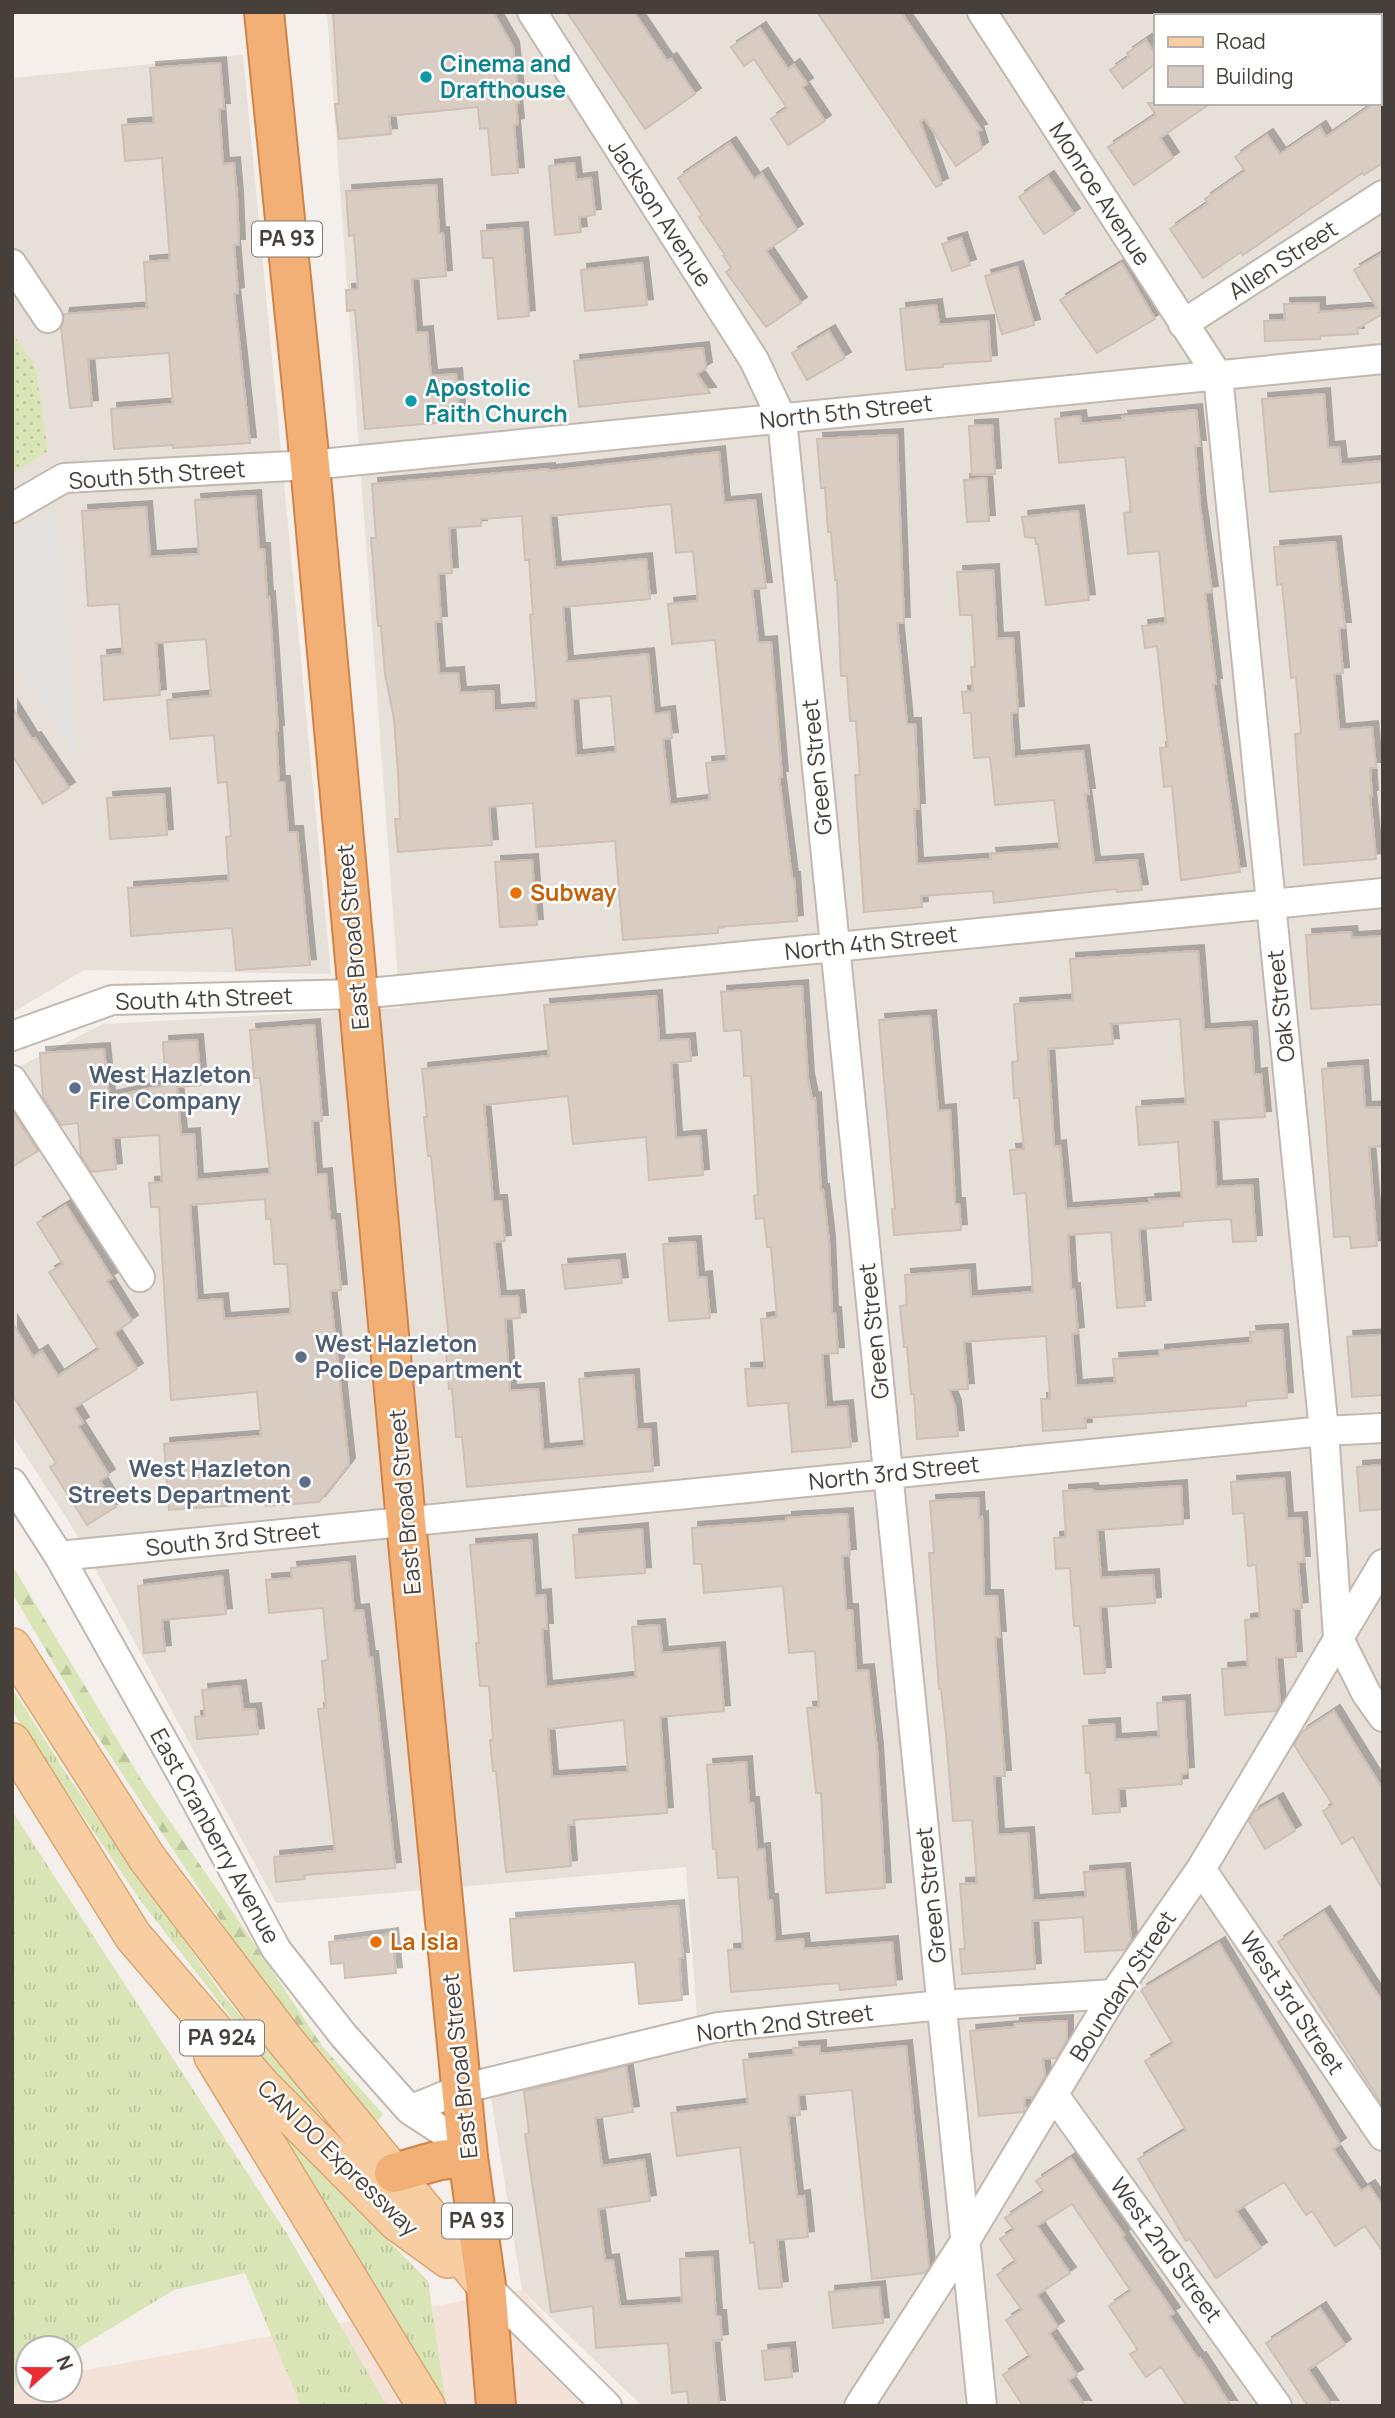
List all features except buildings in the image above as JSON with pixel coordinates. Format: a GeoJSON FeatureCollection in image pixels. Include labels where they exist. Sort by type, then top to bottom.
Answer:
{"type":"FeatureCollection","features":[{"type":"Feature","properties":{"kind":"highway","name":"PA 93"},"geometry":{"type":"LineString","coordinates":[[264,12],[310,466]]}},
{"type":"Feature","properties":{"kind":"highway","name":"East Broad Street"},"geometry":{"type":"LineString","coordinates":[[310,466],[406,1522],[461,2089],[486,2286]]}},
{"type":"Feature","properties":{"kind":"highway"},"geometry":{"type":"LineString","coordinates":[[394,2173],[468,2152]]}},
{"type":"Feature","properties":{"kind":"highway","name":"PA 93"},"geometry":{"type":"LineString","coordinates":[[486,2286],[496,2406]]}},
{"type":"Feature","properties":{"kind":"main road","name":"CAN DO Expressway"},"geometry":{"type":"LineString","coordinates":[[12,1647],[146,1858],[284,2039],[486,2286]]}},
{"type":"Feature","properties":{"kind":"main road","name":"CAN DO Expressway"},"geometry":{"type":"LineString","coordinates":[[12,1742],[133,1936],[262,2085],[397,2222],[486,2286]]}},
{"type":"Feature","properties":{"kind":"main road"},"geometry":{"type":"LineString","coordinates":[[133,1936],[215,2058],[426,2406]]}},
{"type":"Feature","properties":{"kind":"street","name":"Jackson Avenue"},"geometry":{"type":"LineString","coordinates":[[532,12],[754,360],[782,419]]}},
{"type":"Feature","properties":{"kind":"street","name":"Monroe Avenue"},"geometry":{"type":"LineString","coordinates":[[982,12],[1218,376]]}},
{"type":"Feature","properties":{"kind":"street","name":"Allen Street"},"geometry":{"type":"LineString","coordinates":[[1183,324],[1383,195]]}},
{"type":"Feature","properties":{"kind":"street"},"geometry":{"type":"LineString","coordinates":[[12,264],[48,318]]}},
{"type":"Feature","properties":{"kind":"street","name":"North 5th Street"},"geometry":{"type":"LineString","coordinates":[[310,466],[1383,359]]}},
{"type":"Feature","properties":{"kind":"street","name":"Oak Street"},"geometry":{"type":"LineString","coordinates":[[1218,376],[1324,1431],[1338,1637]]}},
{"type":"Feature","properties":{"kind":"street","name":"Green Street"},"geometry":{"type":"LineString","coordinates":[[782,419],[982,2406]]}},
{"type":"Feature","properties":{"kind":"street","name":"South 5th Street"},"geometry":{"type":"LineString","coordinates":[[12,508],[64,478],[310,466]]}},
{"type":"Feature","properties":{"kind":"street","name":"North 4th Street"},"geometry":{"type":"LineString","coordinates":[[359,994],[1383,893]]}},
{"type":"Feature","properties":{"kind":"street","name":"South 4th Street"},"geometry":{"type":"LineString","coordinates":[[12,1036],[112,1000],[359,994]]}},
{"type":"Feature","properties":{"kind":"street"},"geometry":{"type":"LineString","coordinates":[[12,1080],[140,1277]]}},
{"type":"Feature","properties":{"kind":"street","name":"North 3rd Street"},"geometry":{"type":"LineString","coordinates":[[406,1522],[1324,1431],[1383,1428]]}},
{"type":"Feature","properties":{"kind":"street","name":"East Cranberry Avenue"},"geometry":{"type":"LineString","coordinates":[[12,1483],[59,1556],[276,1949],[336,2026],[410,2110],[468,2152]]}},
{"type":"Feature","properties":{"kind":"street","name":"South 3rd Street"},"geometry":{"type":"LineString","coordinates":[[59,1556],[406,1522]]}},
{"type":"Feature","properties":{"kind":"street","name":"Boundary Street"},"geometry":{"type":"LineString","coordinates":[[859,2406],[964,2243],[1114,1994],[1201,1869],[1383,1564]]}},
{"type":"Feature","properties":{"kind":"street"},"geometry":{"type":"LineString","coordinates":[[1338,1637],[1366,1693],[1383,1717]]}},
{"type":"Feature","properties":{"kind":"street","name":"West 3rd Street"},"geometry":{"type":"LineString","coordinates":[[1201,1869],[1383,2136]]}},
{"type":"Feature","properties":{"kind":"street","name":"North 2nd Street"},"geometry":{"type":"LineString","coordinates":[[410,2110],[461,2089],[718,2027],[942,2005],[1114,1994]]}},
{"type":"Feature","properties":{"kind":"street","name":"West 2nd Street"},"geometry":{"type":"LineString","coordinates":[[1054,2095],[1277,2406]]}},
{"type":"Feature","properties":{"kind":"street"},"geometry":{"type":"LineString","coordinates":[[486,2286],[607,2406]]}},
{"type":"Feature","properties":{"kind":"shaded area"},"geometry":{"type":"Polygon","coordinates":[[[327,12],[1383,12],[1383,2406],[642,2406],[522,2290],[487,2073],[699,2046],[686,1867],[276,1903],[73,1528],[12,1435],[12,1070],[103,1024],[400,1008],[327,12]]]}},
{"type":"Feature","properties":{"kind":"shaded area"},"geometry":{"type":"Polygon","coordinates":[[[243,55],[331,974],[84,970],[12,1013],[12,78],[243,55]]]}},
{"type":"Feature","properties":{"kind":"shaded area"},"geometry":{"type":"Polygon","coordinates":[[[50,510],[58,515],[79,761],[12,659],[12,535],[50,510]]]}},
{"type":"Feature","properties":{"kind":"shaded area"},"geometry":{"type":"Polygon","coordinates":[[[522,2290],[614,2406],[12,2406],[14,2388],[14,2404],[84,2404],[84,2370],[522,2290]]]}},
{"type":"Feature","properties":{"kind":"green space"},"geometry":{"type":"Polygon","coordinates":[[[12,333],[35,365],[48,451],[12,474],[12,333]]]}},
{"type":"Feature","properties":{"kind":"green space"},"geometry":{"type":"Polygon","coordinates":[[[12,1565],[144,1784],[323,2047],[383,2114],[377,2123],[332,2074],[256,1974],[93,1730],[12,1593],[12,1565]]]}},
{"type":"Feature","properties":{"kind":"green space"},"geometry":{"type":"Polygon","coordinates":[[[12,1688],[71,1781],[222,1994],[303,2091],[334,2137],[275,2074],[140,1900],[12,1711],[12,1688]]]}},
{"type":"Feature","properties":{"kind":"green space"},"geometry":{"type":"Polygon","coordinates":[[[12,1811],[287,2234],[386,2404],[301,2406],[245,2273],[174,2290],[84,2345],[84,2334],[14,2334],[12,2389],[12,1811]]]}},
{"type":"Feature","properties":{"kind":"green space"},"geometry":{"type":"Polygon","coordinates":[[[282,2132],[428,2281],[446,2405],[276,2138],[282,2132]]]}},
{"type":"Feature","properties":{"kind":"place","name":"Cinema and Drafthouse"},"geometry":{"type":"Point","coordinates":[426,77]}},
{"type":"Feature","properties":{"kind":"place","name":"Apostolic Faith Church"},"geometry":{"type":"Point","coordinates":[411,401]}},
{"type":"Feature","properties":{"kind":"place","name":"Subway"},"geometry":{"type":"Point","coordinates":[516,893]}},
{"type":"Feature","properties":{"kind":"place","name":"West Hazleton Fire Company"},"geometry":{"type":"Point","coordinates":[75,1088]}},
{"type":"Feature","properties":{"kind":"place","name":"West Hazleton Police Department"},"geometry":{"type":"Point","coordinates":[301,1357]}},
{"type":"Feature","properties":{"kind":"place","name":"West Hazleton Streets Department"},"geometry":{"type":"Point","coordinates":[305,1482]}},
{"type":"Feature","properties":{"kind":"place","name":"La Isla"},"geometry":{"type":"Point","coordinates":[376,1942]}}]}
